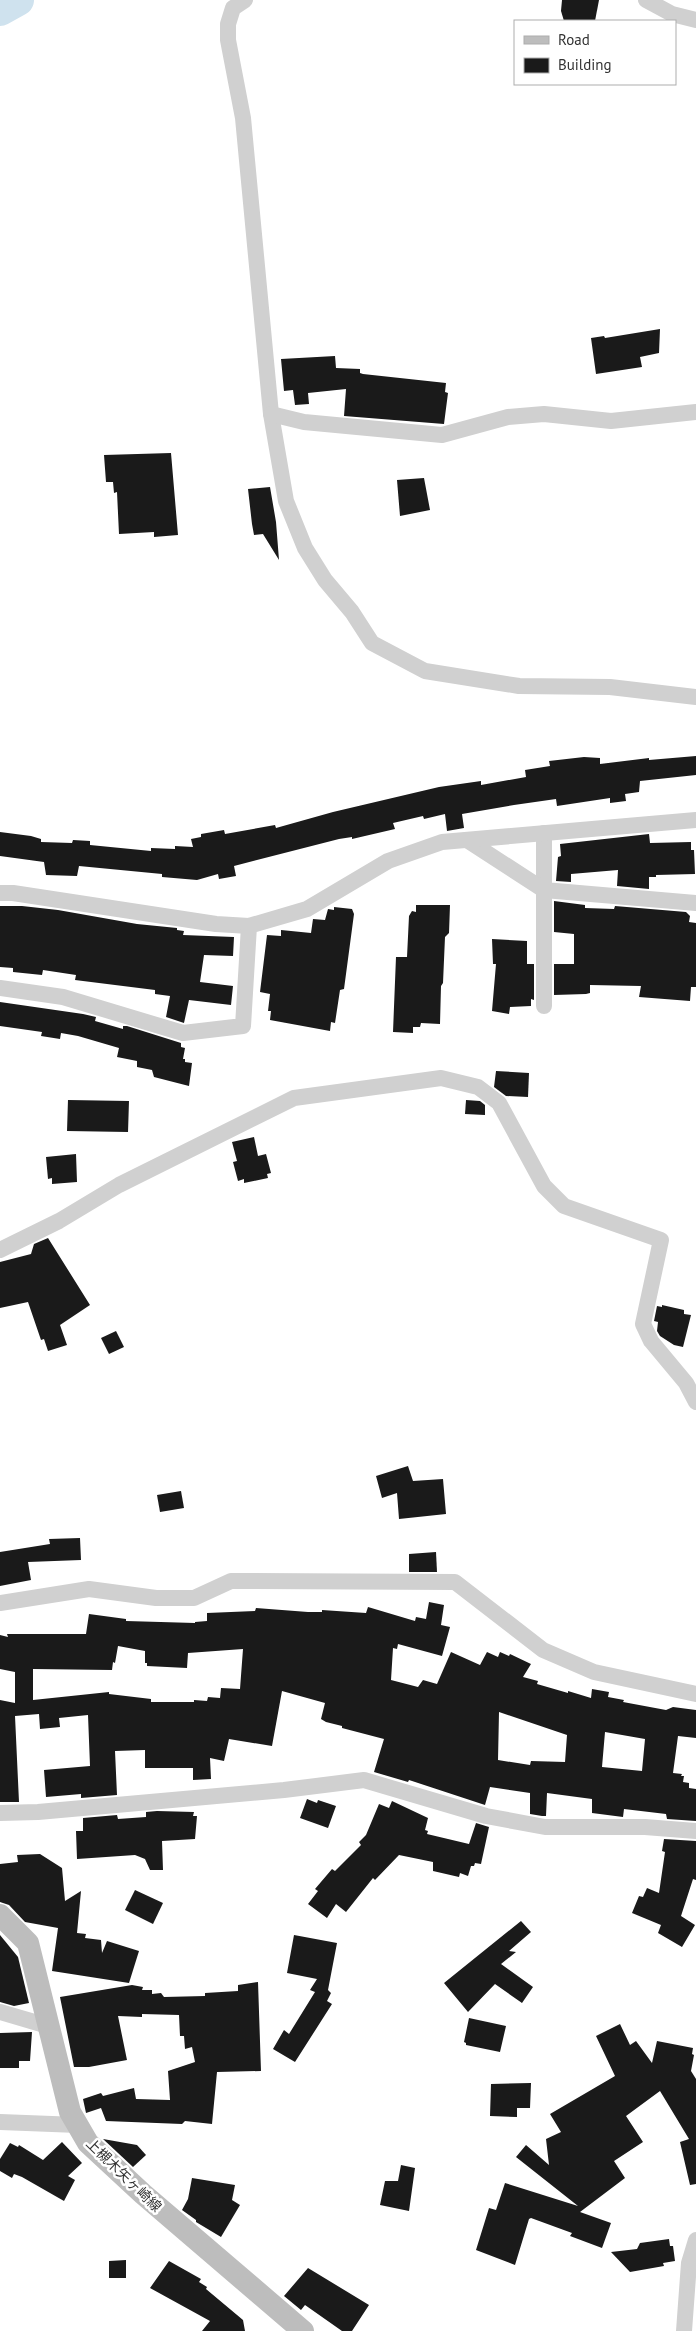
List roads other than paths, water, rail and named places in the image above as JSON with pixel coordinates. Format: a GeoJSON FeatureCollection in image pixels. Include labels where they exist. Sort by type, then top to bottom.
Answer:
{"type":"FeatureCollection","features":[{"type":"Feature","properties":{"kind":"main road","name":"上槻木矢ヶ崎線"},"geometry":{"type":"LineString","coordinates":[[0,1915],[28,1943],[70,2112],[88,2142],[143,2194],[303,2331]]}},
{"type":"Feature","properties":{"kind":"street"},"geometry":{"type":"LineString","coordinates":[[245,0],[233,8],[228,24],[228,40],[243,118],[270,414],[286,501],[305,548],[325,580],[352,612],[372,643],[425,671],[519,686],[610,687],[696,697]]}},
{"type":"Feature","properties":{"kind":"street"},"geometry":{"type":"LineString","coordinates":[[646,0],[672,14],[696,20]]}},
{"type":"Feature","properties":{"kind":"street"},"geometry":{"type":"LineString","coordinates":[[270,414],[304,422],[442,435],[508,418],[544,414],[610,421],[696,412]]}},
{"type":"Feature","properties":{"kind":"street"},"geometry":{"type":"LineString","coordinates":[[0,893],[13,893],[216,924],[249,926],[307,909],[388,861],[442,842],[696,820]]}},
{"type":"Feature","properties":{"kind":"street"},"geometry":{"type":"LineString","coordinates":[[544,833],[544,1006]]}},
{"type":"Feature","properties":{"kind":"street"},"geometry":{"type":"LineString","coordinates":[[467,840],[544,890],[696,903]]}},
{"type":"Feature","properties":{"kind":"street"},"geometry":{"type":"LineString","coordinates":[[0,988],[63,997],[183,1033],[243,1026],[249,926]]}},
{"type":"Feature","properties":{"kind":"street"},"geometry":{"type":"LineString","coordinates":[[0,1250],[59,1221],[119,1184],[294,1098],[441,1078],[478,1087],[499,1102],[544,1186],[564,1206],[662,1240],[643,1324],[651,1341],[686,1383],[696,1402]]}},
{"type":"Feature","properties":{"kind":"street"},"geometry":{"type":"LineString","coordinates":[[0,1603],[89,1589],[156,1598],[194,1598],[231,1581],[455,1582],[543,1650],[594,1672],[696,1694]]}},
{"type":"Feature","properties":{"kind":"street"},"geometry":{"type":"LineString","coordinates":[[0,1813],[57,1810],[274,1791],[364,1780],[486,1816],[545,1827],[645,1827],[696,1831]]}},
{"type":"Feature","properties":{"kind":"street"},"geometry":{"type":"LineString","coordinates":[[0,2012],[48,2026]]}},
{"type":"Feature","properties":{"kind":"street"},"geometry":{"type":"LineString","coordinates":[[0,2122],[78,2125]]}},
{"type":"Feature","properties":{"kind":"street"},"geometry":{"type":"LineString","coordinates":[[684,2331],[689,2262],[696,2240]]}},
{"type":"Feature","properties":{"kind":"waterway"},"geometry":{"type":"LineString","coordinates":[[0,10],[18,0]]}}]}
